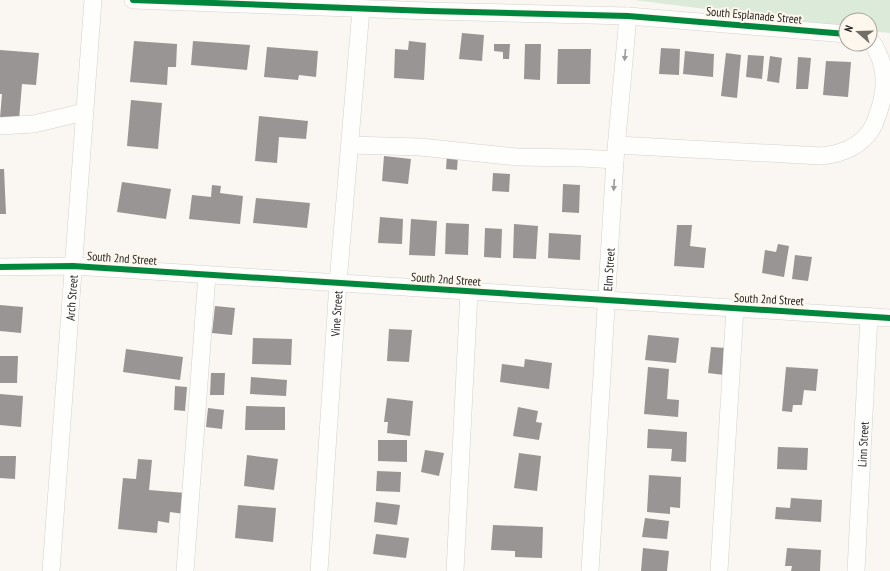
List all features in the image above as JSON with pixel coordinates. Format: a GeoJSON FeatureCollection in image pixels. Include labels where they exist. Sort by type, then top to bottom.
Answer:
{"type":"FeatureCollection","features":[{"type":"Feature","properties":{"kind":"street","name":"Arch Street"},"geometry":{"type":"LineString","coordinates":[[51,571],[93,0]]}},
{"type":"Feature","properties":{"kind":"street","name":"South Esplanade Street"},"geometry":{"type":"LineString","coordinates":[[132,0],[361,9],[628,16],[838,33]]}},
{"type":"Feature","properties":{"kind":"street","name":"Vine Street"},"geometry":{"type":"LineString","coordinates":[[320,571],[338,283],[361,9]]}},
{"type":"Feature","properties":{"kind":"street","name":"Elm Street"},"geometry":{"type":"LineString","coordinates":[[590,571],[616,152],[628,16]]}},
{"type":"Feature","properties":{"kind":"street"},"geometry":{"type":"LineString","coordinates":[[350,145],[420,147],[517,157],[582,158],[616,152],[821,156],[838,154],[855,147],[872,130],[881,106],[885,84],[882,61],[878,52]]}},
{"type":"Feature","properties":{"kind":"street"},"geometry":{"type":"LineString","coordinates":[[0,126],[34,124],[84,112]]}},
{"type":"Feature","properties":{"kind":"street","name":"South 2nd Street"},"geometry":{"type":"LineString","coordinates":[[0,267],[73,266],[890,318]]}},
{"type":"Feature","properties":{"kind":"street"},"geometry":{"type":"LineString","coordinates":[[185,571],[207,275]]}},
{"type":"Feature","properties":{"kind":"street"},"geometry":{"type":"LineString","coordinates":[[455,571],[469,292]]}},
{"type":"Feature","properties":{"kind":"street"},"geometry":{"type":"LineString","coordinates":[[719,571],[735,308]]}},
{"type":"Feature","properties":{"kind":"street","name":"Linn Street"},"geometry":{"type":"LineString","coordinates":[[856,571],[869,316]]}},
{"type":"Feature","properties":{"kind":"green space"},"geometry":{"type":"Polygon","coordinates":[[[634,0],[890,0],[890,33],[878,32],[878,12],[838,12],[838,26],[634,0]]]}},
{"type":"Feature","properties":{"kind":"building"},"geometry":{"type":"Polygon","coordinates":[[[462,33],[484,35],[482,61],[459,59],[462,33]]]}},
{"type":"Feature","properties":{"kind":"building"},"geometry":{"type":"Polygon","coordinates":[[[134,41],[177,44],[176,67],[168,67],[167,85],[130,82],[134,41]]]}},
{"type":"Feature","properties":{"kind":"building"},"geometry":{"type":"Polygon","coordinates":[[[193,41],[250,45],[247,70],[191,65],[193,41]]]}},
{"type":"Feature","properties":{"kind":"building"},"geometry":{"type":"Polygon","coordinates":[[[409,41],[426,43],[424,80],[394,78],[395,49],[408,50],[409,41]]]}},
{"type":"Feature","properties":{"kind":"building"},"geometry":{"type":"Polygon","coordinates":[[[494,44],[510,44],[509,59],[503,59],[503,52],[494,51],[494,44]]]}},
{"type":"Feature","properties":{"kind":"building"},"geometry":{"type":"Polygon","coordinates":[[[525,44],[541,44],[540,80],[524,79],[525,44]]]}},
{"type":"Feature","properties":{"kind":"building"},"geometry":{"type":"Polygon","coordinates":[[[267,47],[318,51],[316,77],[299,75],[298,80],[264,77],[267,47]]]}},
{"type":"Feature","properties":{"kind":"building"},"geometry":{"type":"Polygon","coordinates":[[[661,48],[680,49],[679,75],[659,74],[661,48]]]}},
{"type":"Feature","properties":{"kind":"building"},"geometry":{"type":"Polygon","coordinates":[[[558,49],[591,49],[590,84],[557,84],[558,49]]]}},
{"type":"Feature","properties":{"kind":"building"},"geometry":{"type":"Polygon","coordinates":[[[0,50],[39,53],[36,85],[22,84],[19,120],[0,118],[2,94],[0,94],[0,50]]]}},
{"type":"Feature","properties":{"kind":"building"},"geometry":{"type":"Polygon","coordinates":[[[685,51],[714,54],[713,77],[683,74],[685,51]]]}},
{"type":"Feature","properties":{"kind":"building"},"geometry":{"type":"Polygon","coordinates":[[[726,53],[741,55],[737,98],[721,96],[726,53]]]}},
{"type":"Feature","properties":{"kind":"building"},"geometry":{"type":"Polygon","coordinates":[[[748,55],[764,56],[762,79],[746,77],[748,55]]]}},
{"type":"Feature","properties":{"kind":"building"},"geometry":{"type":"Polygon","coordinates":[[[770,56],[782,58],[779,83],[767,81],[770,56]]]}},
{"type":"Feature","properties":{"kind":"building"},"geometry":{"type":"Polygon","coordinates":[[[798,57],[811,58],[808,89],[796,89],[798,57]]]}},
{"type":"Feature","properties":{"kind":"building"},"geometry":{"type":"Polygon","coordinates":[[[826,61],[851,62],[848,97],[823,95],[826,61]]]}},
{"type":"Feature","properties":{"kind":"building"},"geometry":{"type":"Polygon","coordinates":[[[131,100],[162,103],[158,149],[127,146],[131,100]]]}},
{"type":"Feature","properties":{"kind":"building"},"geometry":{"type":"Polygon","coordinates":[[[259,116],[308,121],[306,139],[279,137],[277,163],[255,161],[259,116]]]}},
{"type":"Feature","properties":{"kind":"building"},"geometry":{"type":"Polygon","coordinates":[[[447,154],[458,156],[457,170],[446,169],[447,154]]]}},
{"type":"Feature","properties":{"kind":"building"},"geometry":{"type":"Polygon","coordinates":[[[384,156],[411,159],[408,184],[382,181],[384,156]]]}},
{"type":"Feature","properties":{"kind":"building"},"geometry":{"type":"Polygon","coordinates":[[[0,169],[4,169],[6,214],[0,214],[0,169]]]}},
{"type":"Feature","properties":{"kind":"building"},"geometry":{"type":"Polygon","coordinates":[[[493,173],[510,174],[509,192],[492,191],[493,173]]]}},
{"type":"Feature","properties":{"kind":"building"},"geometry":{"type":"Polygon","coordinates":[[[122,182],[171,189],[166,219],[117,212],[122,182]]]}},
{"type":"Feature","properties":{"kind":"building"},"geometry":{"type":"Polygon","coordinates":[[[563,184],[580,185],[579,213],[562,212],[563,184]]]}},
{"type":"Feature","properties":{"kind":"building"},"geometry":{"type":"Polygon","coordinates":[[[212,185],[221,186],[220,193],[243,196],[240,224],[189,219],[192,195],[211,197],[212,185]]]}},
{"type":"Feature","properties":{"kind":"building"},"geometry":{"type":"Polygon","coordinates":[[[256,198],[310,203],[307,228],[253,223],[256,198]]]}},
{"type":"Feature","properties":{"kind":"building"},"geometry":{"type":"Polygon","coordinates":[[[380,217],[403,219],[402,244],[378,243],[380,217]]]}},
{"type":"Feature","properties":{"kind":"building"},"geometry":{"type":"Polygon","coordinates":[[[411,219],[437,221],[435,256],[409,255],[411,219]]]}},
{"type":"Feature","properties":{"kind":"building"},"geometry":{"type":"Polygon","coordinates":[[[446,223],[469,224],[468,255],[445,254],[446,223]]]}},
{"type":"Feature","properties":{"kind":"building"},"geometry":{"type":"Polygon","coordinates":[[[514,224],[538,226],[536,259],[513,258],[514,224]]]}},
{"type":"Feature","properties":{"kind":"building"},"geometry":{"type":"Polygon","coordinates":[[[677,225],[692,225],[690,246],[706,248],[704,268],[674,266],[677,225]]]}},
{"type":"Feature","properties":{"kind":"building"},"geometry":{"type":"Polygon","coordinates":[[[485,228],[502,229],[501,258],[484,257],[485,228]]]}},
{"type":"Feature","properties":{"kind":"building"},"geometry":{"type":"Polygon","coordinates":[[[549,233],[581,235],[580,260],[548,258],[549,233]]]}},
{"type":"Feature","properties":{"kind":"building"},"geometry":{"type":"Polygon","coordinates":[[[778,244],[789,246],[784,277],[762,273],[765,250],[776,252],[778,244]]]}},
{"type":"Feature","properties":{"kind":"building"},"geometry":{"type":"Polygon","coordinates":[[[795,255],[812,257],[808,281],[792,279],[795,255]]]}},
{"type":"Feature","properties":{"kind":"building"},"geometry":{"type":"Polygon","coordinates":[[[0,305],[23,307],[21,333],[0,331],[0,305]]]}},
{"type":"Feature","properties":{"kind":"building"},"geometry":{"type":"Polygon","coordinates":[[[215,306],[235,308],[232,335],[212,333],[215,306]]]}},
{"type":"Feature","properties":{"kind":"building"},"geometry":{"type":"Polygon","coordinates":[[[389,329],[412,330],[409,362],[387,361],[389,329]]]}},
{"type":"Feature","properties":{"kind":"building"},"geometry":{"type":"Polygon","coordinates":[[[648,335],[679,338],[676,363],[645,360],[648,335]]]}},
{"type":"Feature","properties":{"kind":"building"},"geometry":{"type":"Polygon","coordinates":[[[253,338],[292,339],[291,365],[252,364],[253,338]]]}},
{"type":"Feature","properties":{"kind":"building"},"geometry":{"type":"Polygon","coordinates":[[[711,347],[726,348],[724,375],[708,373],[711,347]]]}},
{"type":"Feature","properties":{"kind":"building"},"geometry":{"type":"Polygon","coordinates":[[[126,349],[183,357],[180,380],[123,372],[126,349]]]}},
{"type":"Feature","properties":{"kind":"building"},"geometry":{"type":"Polygon","coordinates":[[[0,356],[18,356],[17,383],[0,383],[0,356]]]}},
{"type":"Feature","properties":{"kind":"building"},"geometry":{"type":"Polygon","coordinates":[[[525,359],[552,363],[549,389],[500,382],[502,364],[524,367],[525,359]]]}},
{"type":"Feature","properties":{"kind":"building"},"geometry":{"type":"Polygon","coordinates":[[[648,367],[669,369],[667,399],[679,400],[678,417],[644,414],[648,367]]]}},
{"type":"Feature","properties":{"kind":"building"},"geometry":{"type":"Polygon","coordinates":[[[786,367],[818,369],[816,391],[804,390],[802,405],[793,405],[792,412],[782,411],[786,367]]]}},
{"type":"Feature","properties":{"kind":"building"},"geometry":{"type":"Polygon","coordinates":[[[211,373],[225,373],[224,395],[210,395],[211,373]]]}},
{"type":"Feature","properties":{"kind":"building"},"geometry":{"type":"Polygon","coordinates":[[[251,377],[287,380],[286,396],[250,394],[251,377]]]}},
{"type":"Feature","properties":{"kind":"building"},"geometry":{"type":"Polygon","coordinates":[[[175,386],[187,387],[185,411],[174,410],[175,386]]]}},
{"type":"Feature","properties":{"kind":"building"},"geometry":{"type":"Polygon","coordinates":[[[0,394],[23,396],[21,427],[0,425],[0,394]]]}},
{"type":"Feature","properties":{"kind":"building"},"geometry":{"type":"Polygon","coordinates":[[[387,398],[413,401],[410,436],[387,433],[388,422],[384,422],[387,398]]]}},
{"type":"Feature","properties":{"kind":"building"},"geometry":{"type":"Polygon","coordinates":[[[246,406],[285,407],[285,430],[245,430],[246,406]]]}},
{"type":"Feature","properties":{"kind":"building"},"geometry":{"type":"Polygon","coordinates":[[[518,407],[538,411],[536,422],[542,423],[539,440],[513,436],[518,407]]]}},
{"type":"Feature","properties":{"kind":"building"},"geometry":{"type":"Polygon","coordinates":[[[208,408],[224,410],[222,429],[206,427],[208,408]]]}},
{"type":"Feature","properties":{"kind":"building"},"geometry":{"type":"Polygon","coordinates":[[[648,429],[687,432],[686,462],[671,461],[672,449],[647,448],[648,429]]]}},
{"type":"Feature","properties":{"kind":"building"},"geometry":{"type":"Polygon","coordinates":[[[378,440],[407,440],[407,462],[378,461],[378,440]]]}},
{"type":"Feature","properties":{"kind":"building"},"geometry":{"type":"Polygon","coordinates":[[[778,447],[808,448],[807,470],[777,469],[778,447]]]}},
{"type":"Feature","properties":{"kind":"building"},"geometry":{"type":"Polygon","coordinates":[[[425,450],[444,453],[439,476],[421,472],[425,450]]]}},
{"type":"Feature","properties":{"kind":"building"},"geometry":{"type":"Polygon","coordinates":[[[519,453],[541,456],[537,491],[514,488],[519,453]]]}},
{"type":"Feature","properties":{"kind":"building"},"geometry":{"type":"Polygon","coordinates":[[[247,455],[278,459],[274,490],[244,486],[247,455]]]}},
{"type":"Feature","properties":{"kind":"building"},"geometry":{"type":"Polygon","coordinates":[[[0,456],[16,456],[15,479],[0,478],[0,456]]]}},
{"type":"Feature","properties":{"kind":"building"},"geometry":{"type":"Polygon","coordinates":[[[138,459],[152,460],[149,490],[186,493],[184,514],[170,512],[169,523],[158,521],[157,533],[118,529],[123,478],[136,479],[138,459]]]}},
{"type":"Feature","properties":{"kind":"building"},"geometry":{"type":"Polygon","coordinates":[[[377,471],[401,472],[400,492],[376,491],[377,471]]]}},
{"type":"Feature","properties":{"kind":"building"},"geometry":{"type":"Polygon","coordinates":[[[649,475],[681,477],[680,508],[670,507],[670,514],[647,512],[649,475]]]}},
{"type":"Feature","properties":{"kind":"building"},"geometry":{"type":"Polygon","coordinates":[[[791,498],[822,500],[821,522],[775,519],[776,507],[790,508],[791,498]]]}},
{"type":"Feature","properties":{"kind":"building"},"geometry":{"type":"Polygon","coordinates":[[[376,502],[400,505],[397,525],[374,522],[376,502]]]}},
{"type":"Feature","properties":{"kind":"building"},"geometry":{"type":"Polygon","coordinates":[[[238,505],[276,508],[273,542],[235,538],[238,505]]]}},
{"type":"Feature","properties":{"kind":"building"},"geometry":{"type":"Polygon","coordinates":[[[645,518],[669,521],[667,539],[642,537],[645,518]]]}},
{"type":"Feature","properties":{"kind":"building"},"geometry":{"type":"Polygon","coordinates":[[[493,525],[543,527],[542,558],[515,557],[515,551],[491,550],[493,525]]]}},
{"type":"Feature","properties":{"kind":"building"},"geometry":{"type":"Polygon","coordinates":[[[376,534],[409,538],[406,558],[373,554],[376,534]]]}},
{"type":"Feature","properties":{"kind":"building"},"geometry":{"type":"Polygon","coordinates":[[[643,548],[669,551],[667,571],[641,571],[643,548]]]}},
{"type":"Feature","properties":{"kind":"building"},"geometry":{"type":"Polygon","coordinates":[[[787,548],[821,550],[820,571],[791,571],[792,566],[785,566],[787,548]]]}},
{"type":"Feature","properties":{"kind":"cycle path"},"geometry":{"type":"LineString","coordinates":[[133,0],[429,11],[628,16],[838,33]]}},
{"type":"Feature","properties":{"kind":"cycle path"},"geometry":{"type":"LineString","coordinates":[[0,267],[73,266],[890,318]]}}]}
